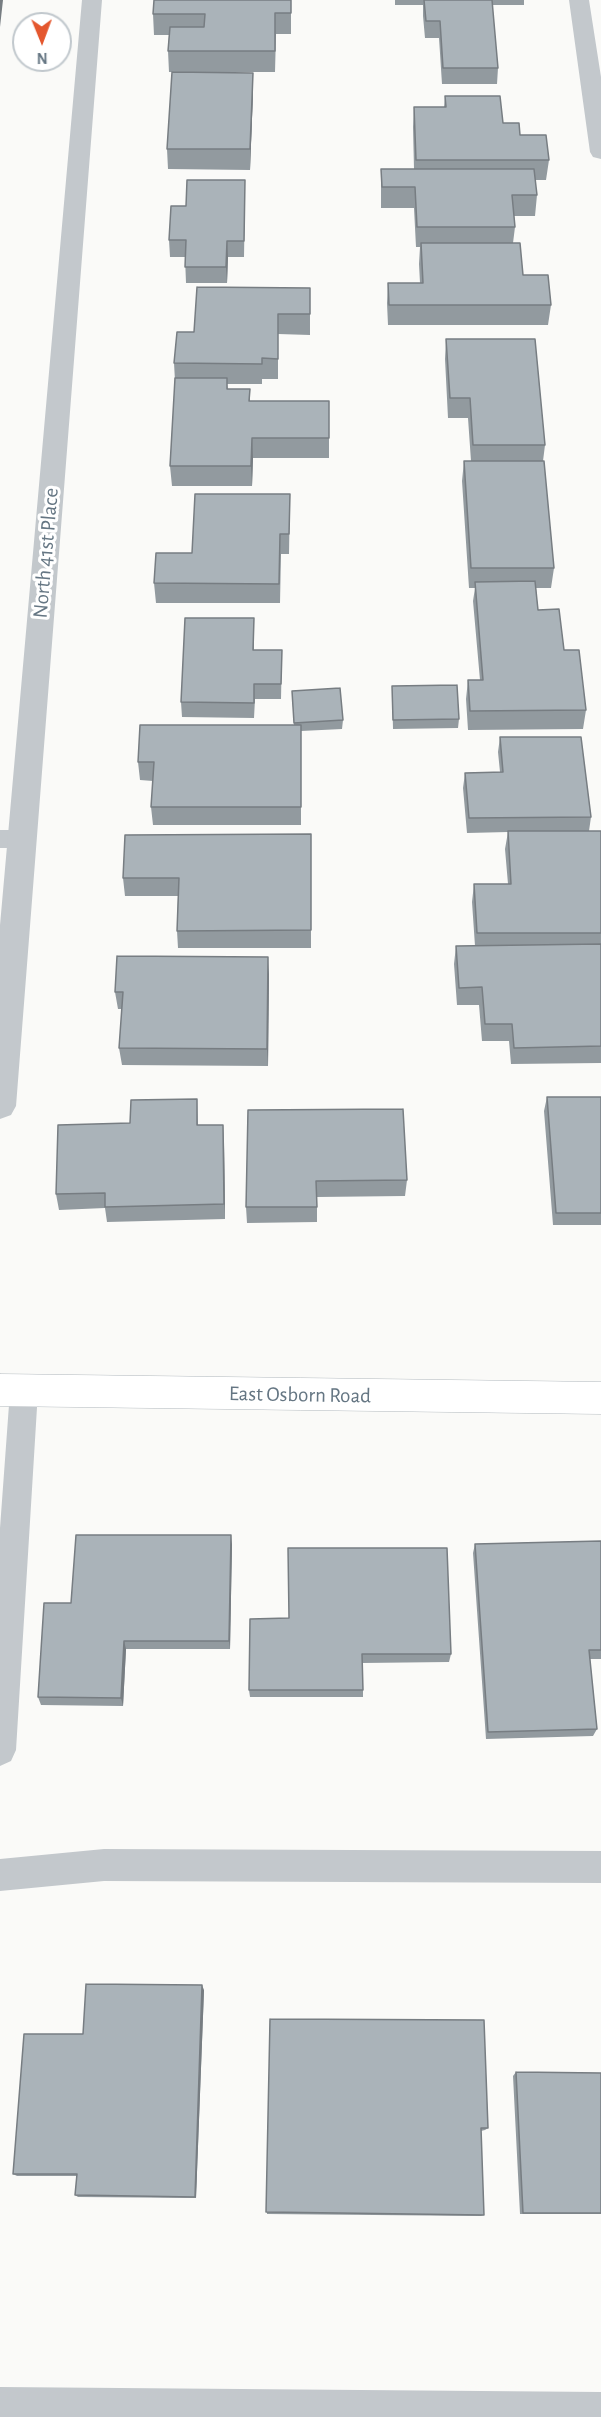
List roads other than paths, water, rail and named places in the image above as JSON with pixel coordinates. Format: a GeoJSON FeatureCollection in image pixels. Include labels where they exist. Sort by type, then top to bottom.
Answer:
{"type":"FeatureCollection","features":[{"type":"Feature","properties":{"kind":"street","name":"North 41st Place"},"geometry":{"type":"LineString","coordinates":[[0,1106],[11,839],[92,0]]}},
{"type":"Feature","properties":{"kind":"street"},"geometry":{"type":"LineString","coordinates":[[579,0],[601,152]]}},
{"type":"Feature","properties":{"kind":"street","name":"East Osborn Road"},"geometry":{"type":"LineString","coordinates":[[12,1391],[601,1398]]}},
{"type":"Feature","properties":{"kind":"street"},"geometry":{"type":"LineString","coordinates":[[0,2410],[601,2415]]}},
{"type":"Feature","properties":{"kind":"lane"},"geometry":{"type":"LineString","coordinates":[[0,1750],[12,1391]]}},
{"type":"Feature","properties":{"kind":"lane"},"geometry":{"type":"LineString","coordinates":[[0,1875],[104,1865],[601,1867]]}}]}
